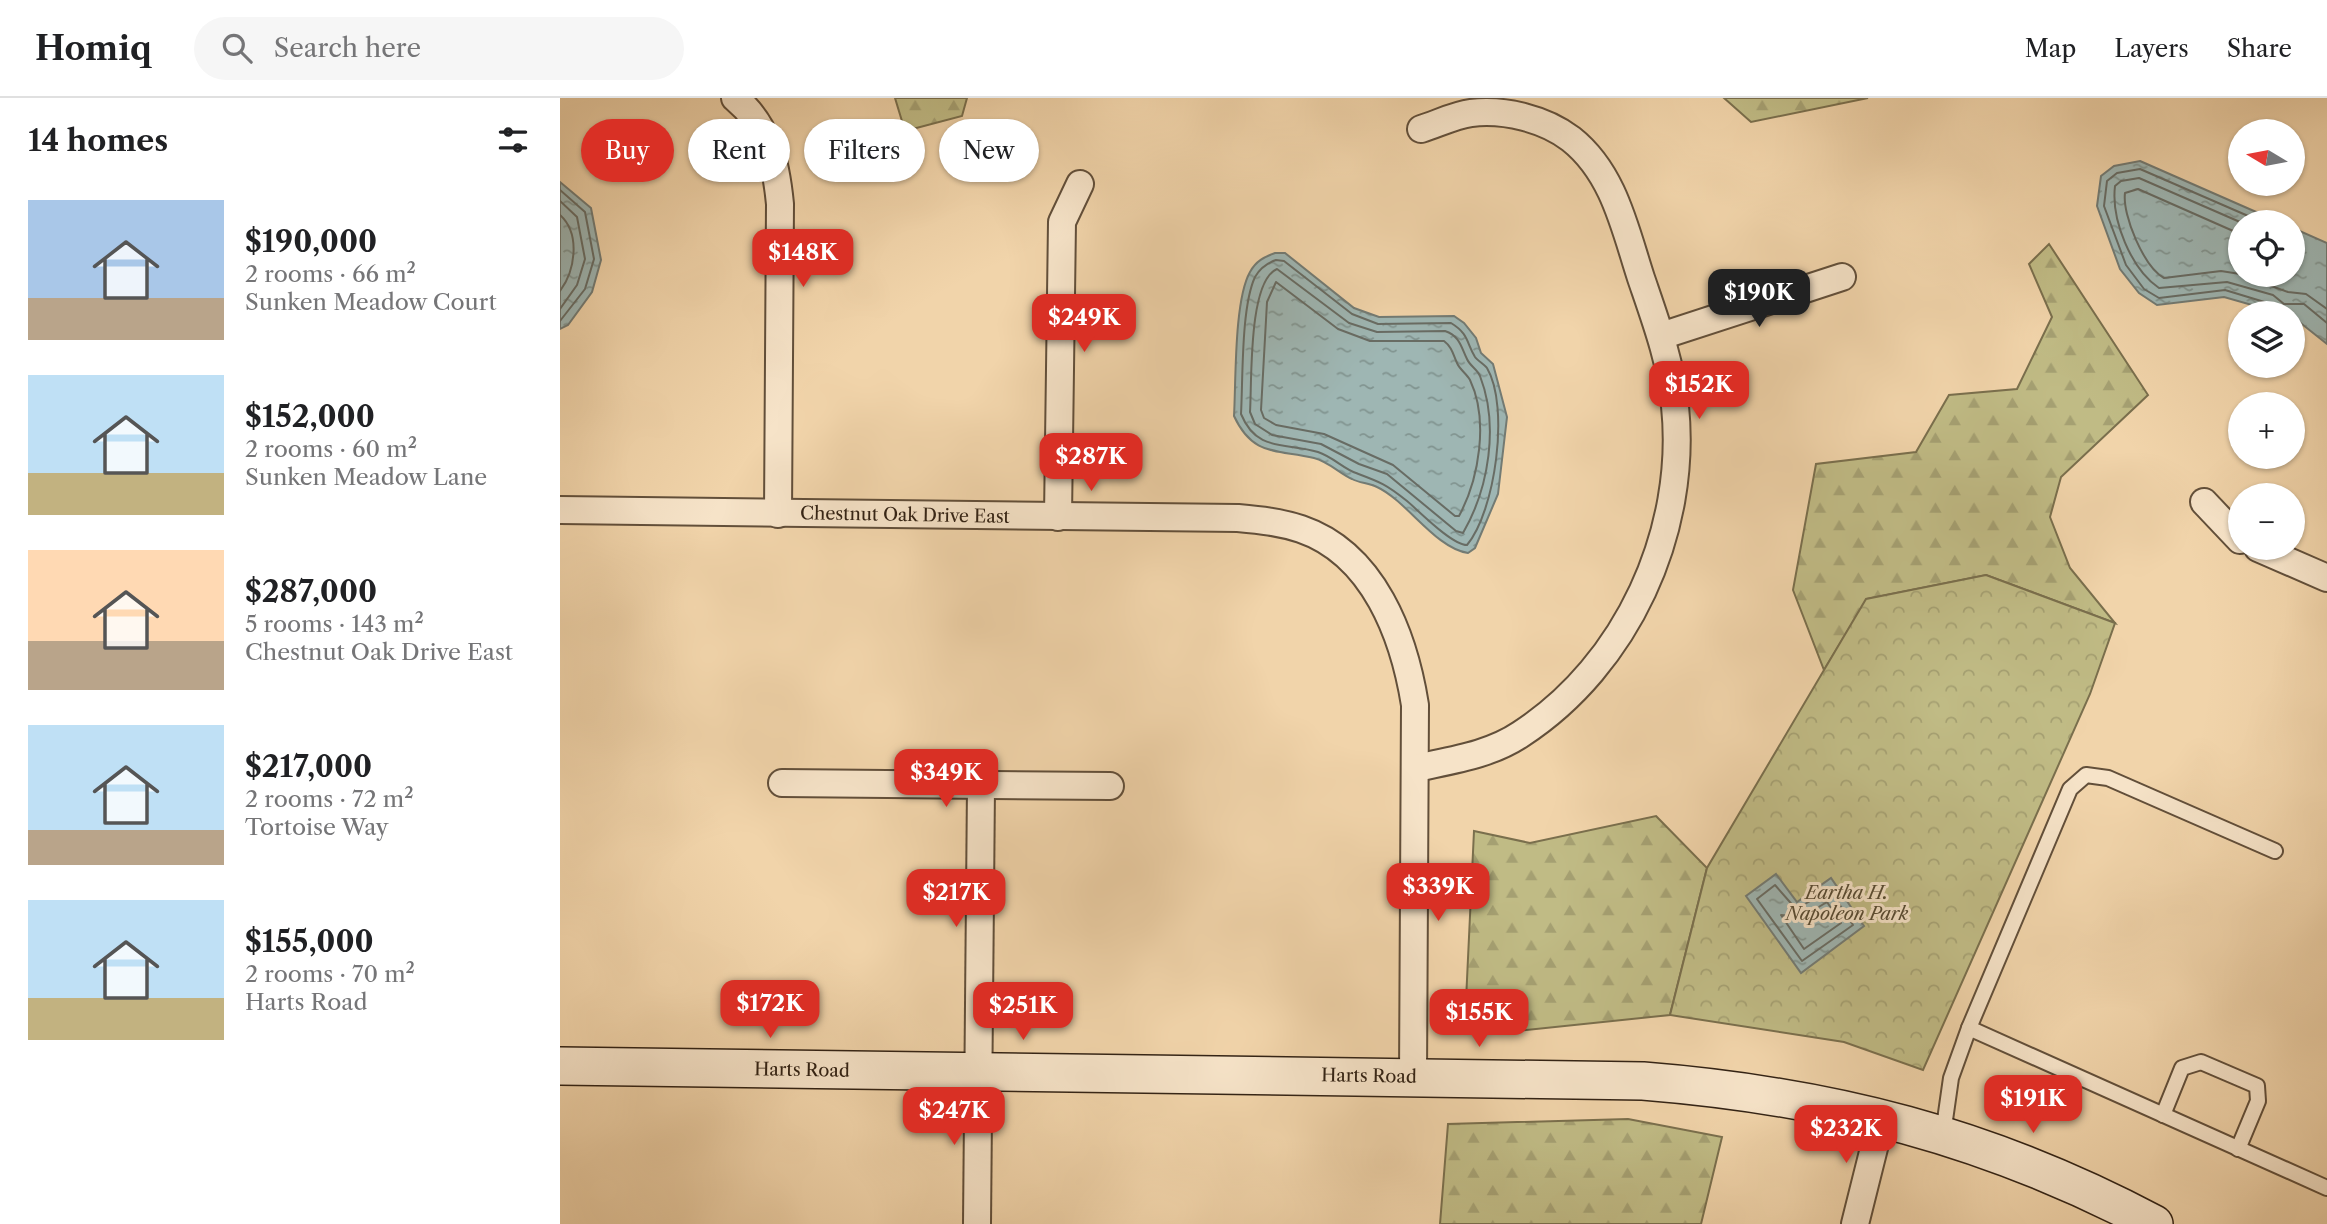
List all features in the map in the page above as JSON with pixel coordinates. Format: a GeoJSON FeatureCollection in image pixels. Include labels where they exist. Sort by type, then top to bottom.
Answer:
{"type":"FeatureCollection","features":[{"type":"Feature","properties":{"kind":"street"},"geometry":{"type":"LineString","coordinates":[[735,98],[749,110],[765,136],[777,167],[780,204],[778,514]]}},
{"type":"Feature","properties":{"kind":"street"},"geometry":{"type":"LineString","coordinates":[[1416,768],[1487,752],[1521,735],[1588,676],[1633,609],[1658,555],[1670,508],[1677,458],[1675,405],[1661,336],[1614,195],[1597,164],[1571,139],[1539,121],[1505,113],[1471,113],[1421,129]]}},
{"type":"Feature","properties":{"kind":"street"},"geometry":{"type":"LineString","coordinates":[[1058,517],[1062,222],[1080,184]]}},
{"type":"Feature","properties":{"kind":"street"},"geometry":{"type":"LineString","coordinates":[[1661,336],[1842,277]]}},
{"type":"Feature","properties":{"kind":"street"},"geometry":{"type":"LineString","coordinates":[[2204,502],[2228,527]]}},
{"type":"Feature","properties":{"kind":"street","name":"Chestnut Oak Drive East"},"geometry":{"type":"LineString","coordinates":[[560,510],[1273,522],[1303,530],[1337,548],[1367,578],[1392,618],[1408,663],[1415,705],[1413,1077]]}},
{"type":"Feature","properties":{"kind":"street"},"geometry":{"type":"LineString","coordinates":[[2286,560],[2327,578]]}},
{"type":"Feature","properties":{"kind":"street"},"geometry":{"type":"LineString","coordinates":[[782,783],[1110,786]]}},
{"type":"Feature","properties":{"kind":"street"},"geometry":{"type":"LineString","coordinates":[[977,1224],[981,786]]}},
{"type":"Feature","properties":{"kind":"street","name":"Harts Road"},"geometry":{"type":"LineString","coordinates":[[560,1066],[1643,1080],[1691,1084],[1813,1101],[1882,1116],[1942,1134],[2044,1170],[2154,1224]]}},
{"type":"Feature","properties":{"kind":"street"},"geometry":{"type":"LineString","coordinates":[[1855,1224],[1882,1116]]}},
{"type":"Feature","properties":{"kind":"lane"},"geometry":{"type":"LineString","coordinates":[[1942,1134],[1951,1078],[1969,1028],[2070,789],[2086,775],[2108,778],[2275,851]]}},
{"type":"Feature","properties":{"kind":"lane"},"geometry":{"type":"LineString","coordinates":[[1969,1028],[2327,1188]]}},
{"type":"Feature","properties":{"kind":"lane"},"geometry":{"type":"LineString","coordinates":[[2163,1115],[2182,1068],[2201,1062],[2256,1086],[2258,1101],[2238,1149]]}},
{"type":"Feature","properties":{"kind":"green space"},"geometry":{"type":"Polygon","coordinates":[[[895,98],[967,98],[962,116],[939,119],[939,122],[925,126],[925,119],[901,119],[895,98]]]}},
{"type":"Feature","properties":{"kind":"green space"},"geometry":{"type":"Polygon","coordinates":[[[1724,98],[1868,98],[1751,122],[1724,98]]]}},
{"type":"Feature","properties":{"kind":"green space"},"geometry":{"type":"Polygon","coordinates":[[[2049,244],[2148,395],[2061,477],[2050,517],[2070,568],[2115,623],[1986,575],[1867,599],[1824,670],[1793,590],[1816,464],[1916,452],[1949,395],[2017,389],[2052,317],[2029,264],[2049,244]]]}},
{"type":"Feature","properties":{"kind":"green space","name":"Eartha H. Napoleon Park"},"geometry":{"type":"Polygon","coordinates":[[[1986,575],[2115,623],[2090,694],[1923,1070],[1844,1042],[1670,1015],[1707,868],[1866,599],[1986,575]]]}},
{"type":"Feature","properties":{"kind":"green space"},"geometry":{"type":"Polygon","coordinates":[[[1656,816],[1707,868],[1670,1015],[1488,1034],[1465,1022],[1474,831],[1530,843],[1656,816]]]}},
{"type":"Feature","properties":{"kind":"green space"},"geometry":{"type":"Polygon","coordinates":[[[1628,1119],[1722,1137],[1701,1224],[1440,1224],[1448,1124],[1628,1119]]]}},
{"type":"Feature","properties":{"kind":"water"},"geometry":{"type":"Polygon","coordinates":[[[2140,161],[2252,210],[2228,210],[2228,287],[2305,287],[2305,233],[2327,243],[2327,344],[2305,327],[2305,301],[2238,301],[2224,297],[2157,305],[2139,293],[2120,269],[2097,206],[2101,176],[2114,166],[2140,161]]]}},
{"type":"Feature","properties":{"kind":"water"},"geometry":{"type":"Polygon","coordinates":[[[560,182],[591,208],[601,260],[592,292],[568,325],[560,329],[560,182]]]}},
{"type":"Feature","properties":{"kind":"water"},"geometry":{"type":"Polygon","coordinates":[[[1275,253],[1285,253],[1354,308],[1379,317],[1454,316],[1464,323],[1476,338],[1481,353],[1493,364],[1507,417],[1498,494],[1475,548],[1468,553],[1444,543],[1377,487],[1347,477],[1314,458],[1267,449],[1249,439],[1241,429],[1234,416],[1241,302],[1252,268],[1275,253]]]}},
{"type":"Feature","properties":{"kind":"water"},"geometry":{"type":"Polygon","coordinates":[[[1776,874],[1797,902],[1831,878],[1864,926],[1801,973],[1746,896],[1776,874]]]}}]}
